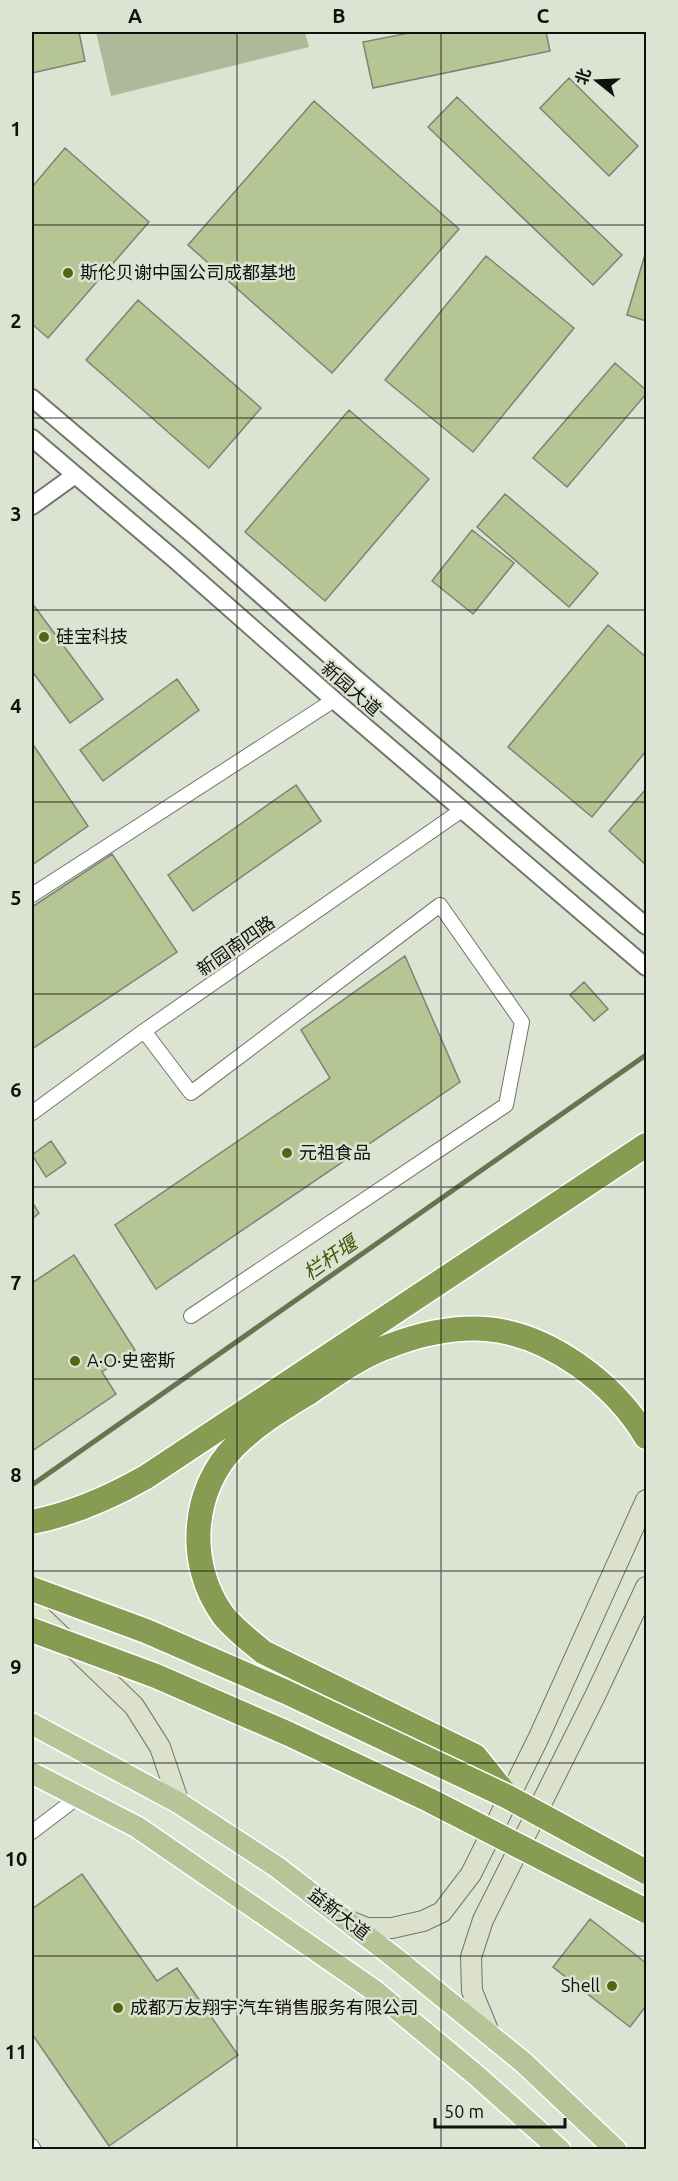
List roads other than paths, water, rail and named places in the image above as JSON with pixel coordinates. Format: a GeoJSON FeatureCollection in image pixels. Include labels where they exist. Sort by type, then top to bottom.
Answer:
{"type":"FeatureCollection","features":[{"type":"Feature","properties":{"kind":"highway"},"geometry":{"type":"LineString","coordinates":[[508,1797],[475,1755],[263,1652],[241,1634],[224,1616],[205,1583],[200,1564],[198,1524],[201,1507],[229,1436],[646,1145]]}},
{"type":"Feature","properties":{"kind":"highway"},"geometry":{"type":"LineString","coordinates":[[32,1522],[56,1517],[115,1495],[229,1436],[259,1425],[372,1353],[429,1334],[450,1330],[486,1329],[528,1340],[565,1357],[583,1369],[622,1403],[646,1437]]}},
{"type":"Feature","properties":{"kind":"highway"},"geometry":{"type":"LineString","coordinates":[[32,1589],[146,1631],[286,1692],[508,1797],[646,1872]]}},
{"type":"Feature","properties":{"kind":"highway"},"geometry":{"type":"LineString","coordinates":[[32,1630],[156,1676],[289,1734],[440,1805],[646,1911]]}},
{"type":"Feature","properties":{"kind":"main road"},"geometry":{"type":"LineString","coordinates":[[349,1921],[367,1928],[392,1928],[423,1921],[442,1912],[471,1874],[538,1739],[646,1500]]}},
{"type":"Feature","properties":{"kind":"main road"},"geometry":{"type":"LineString","coordinates":[[490,2035],[472,1991],[471,1957],[483,1920],[596,1696],[646,1587]]}},
{"type":"Feature","properties":{"kind":"main road"},"geometry":{"type":"LineString","coordinates":[[32,1608],[134,1706],[160,1747],[179,1803]]}},
{"type":"Feature","properties":{"kind":"main road","name":"益新大道"},"geometry":{"type":"LineString","coordinates":[[32,1724],[179,1803],[277,1867],[349,1921],[523,2062],[616,2150]]}},
{"type":"Feature","properties":{"kind":"main road"},"geometry":{"type":"LineString","coordinates":[[32,1773],[136,1827],[375,1991],[477,2076],[560,2150]]}},
{"type":"Feature","properties":{"kind":"street","name":"新园大道"},"geometry":{"type":"LineString","coordinates":[[32,398],[646,926]]}},
{"type":"Feature","properties":{"kind":"street","name":"新园大道"},"geometry":{"type":"LineString","coordinates":[[32,438],[646,967]]}},
{"type":"Feature","properties":{"kind":"street"},"geometry":{"type":"LineString","coordinates":[[32,506],[75,475]]}},
{"type":"Feature","properties":{"kind":"street"},"geometry":{"type":"LineString","coordinates":[[32,895],[334,700]]}},
{"type":"Feature","properties":{"kind":"street","name":"新园南四路"},"geometry":{"type":"LineString","coordinates":[[32,1113],[144,1031],[462,810]]}},
{"type":"Feature","properties":{"kind":"street"},"geometry":{"type":"LineString","coordinates":[[144,1031],[190,1093],[440,905],[522,1022],[506,1105],[191,1316]]}},
{"type":"Feature","properties":{"kind":"street"},"geometry":{"type":"LineString","coordinates":[[32,1832],[78,1797]]}},
{"type":"Feature","properties":{"kind":"street"},"geometry":{"type":"LineString","coordinates":[[32,2146],[34,2150]]}},
{"type":"Feature","properties":{"kind":"waterway","name":"栏杆堰"},"geometry":{"type":"LineString","coordinates":[[32,1485],[646,1055]]}},
{"type":"Feature","properties":{"kind":"place","name":"斯伦贝谢中国公司成都基地"},"geometry":{"type":"Point","coordinates":[68,273]}},
{"type":"Feature","properties":{"kind":"place","name":"硅宝科技"},"geometry":{"type":"Point","coordinates":[44,637]}},
{"type":"Feature","properties":{"kind":"place","name":"元祖食品"},"geometry":{"type":"Point","coordinates":[287,1153]}},
{"type":"Feature","properties":{"kind":"place","name":"A·O·史密斯"},"geometry":{"type":"Point","coordinates":[75,1361]}},
{"type":"Feature","properties":{"kind":"place","name":"Shell"},"geometry":{"type":"Point","coordinates":[612,1986]}},
{"type":"Feature","properties":{"kind":"place","name":"成都万友翔宇汽车销售服务有限公司"},"geometry":{"type":"Point","coordinates":[118,2008]}}]}
